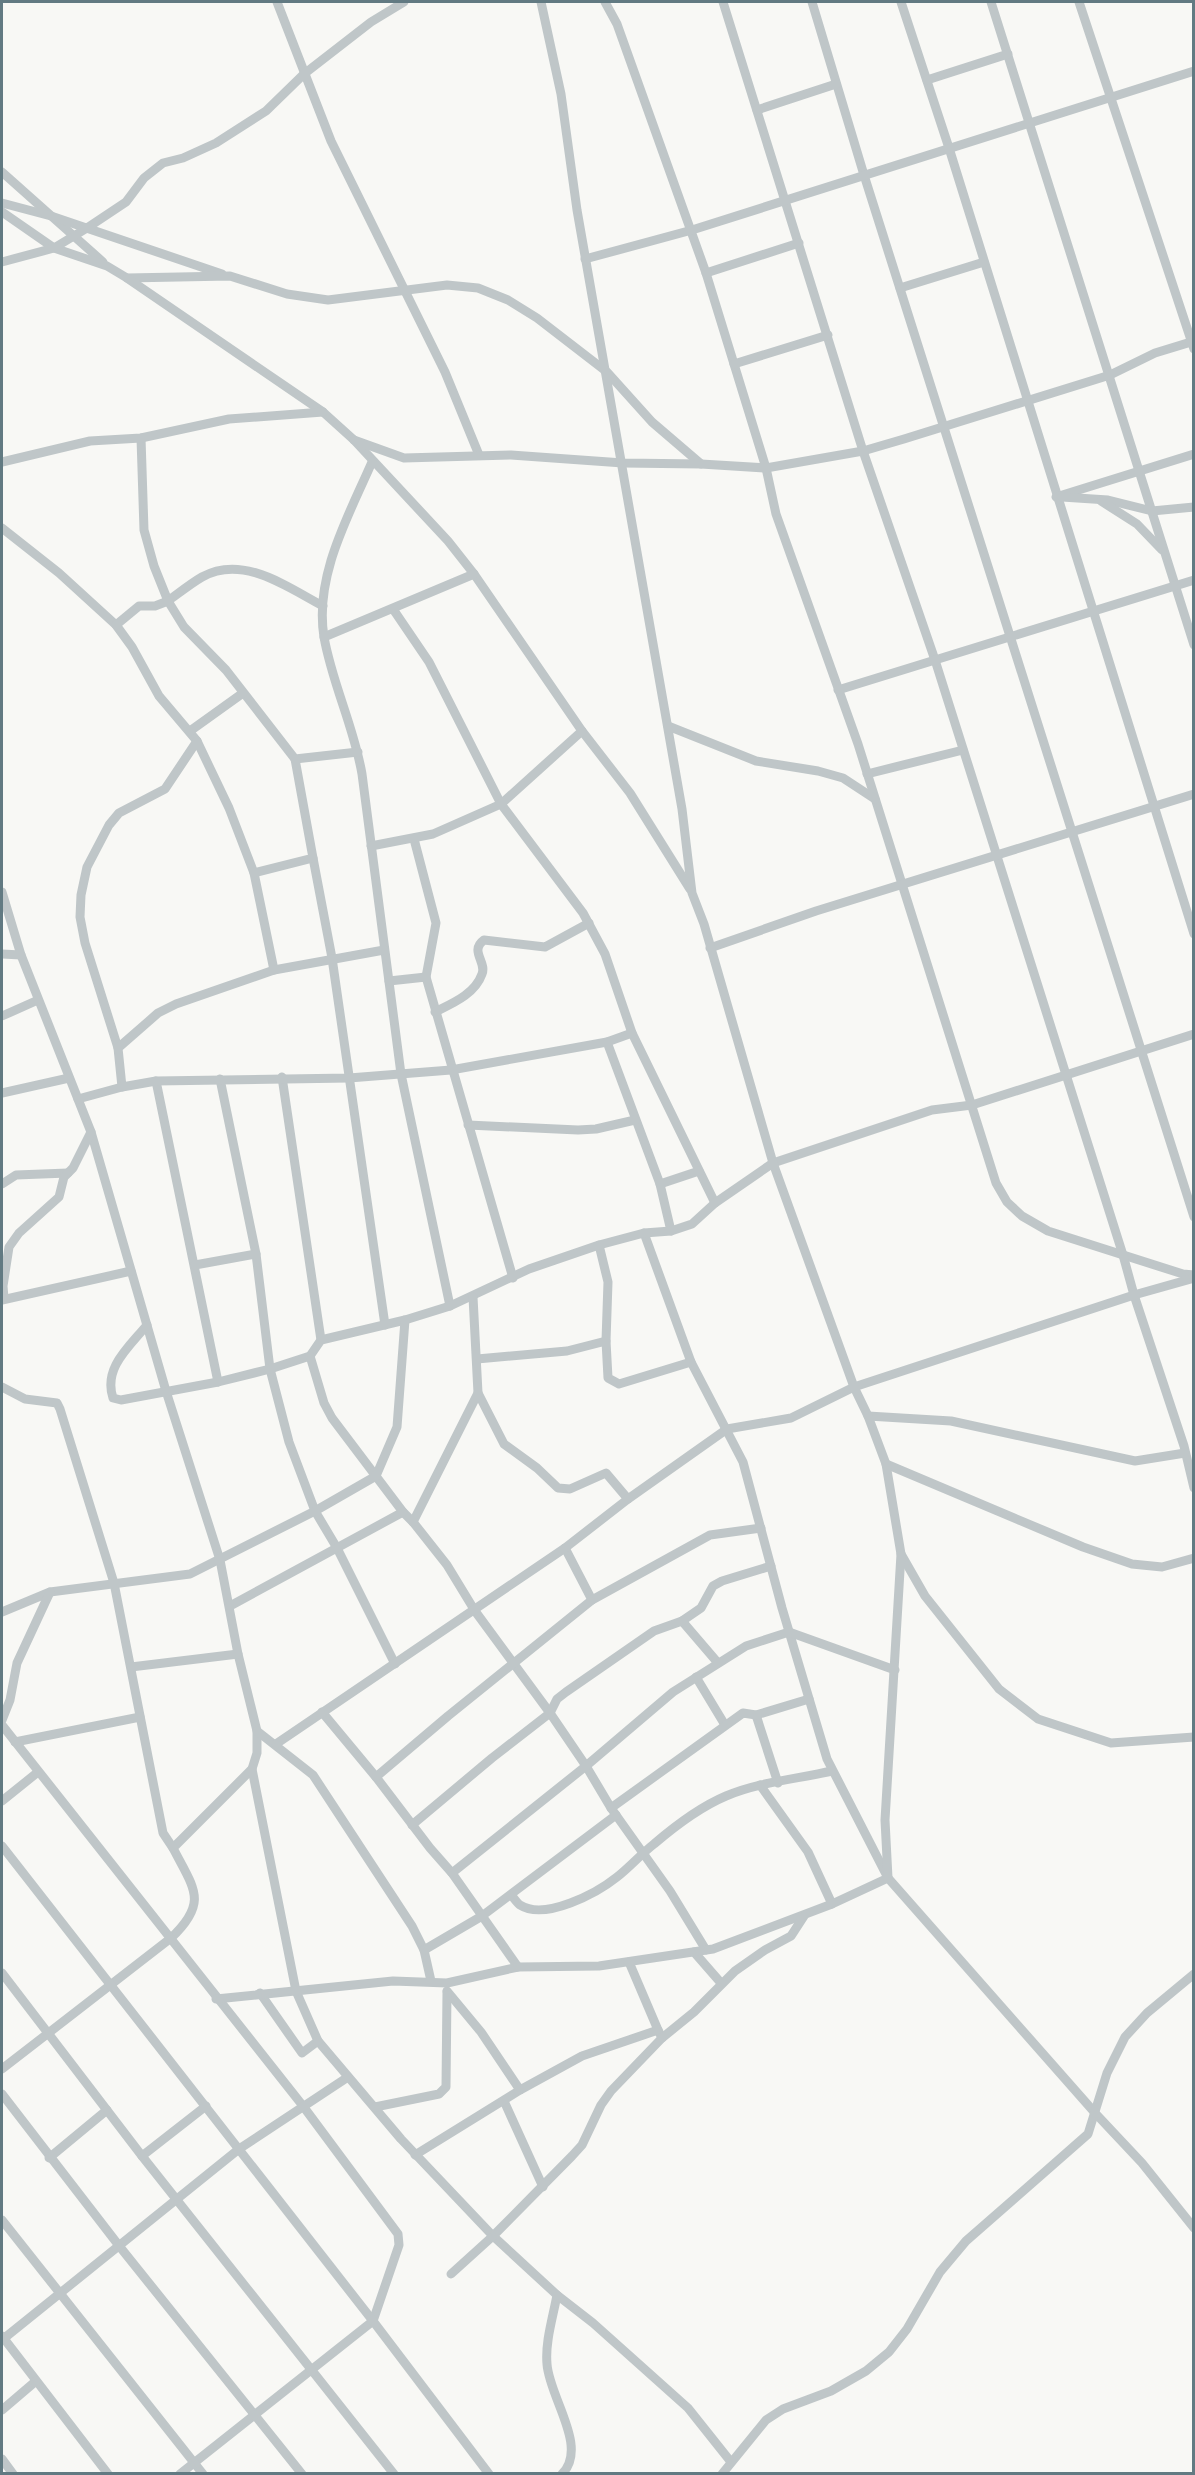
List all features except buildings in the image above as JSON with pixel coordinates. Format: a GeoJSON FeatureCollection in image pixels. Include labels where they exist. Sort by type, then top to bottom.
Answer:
{"type":"FeatureCollection","features":[{"type":"Feature","properties":{"kind":"street"},"geometry":{"type":"LineString","coordinates":[[277,2],[336,152],[445,372],[479,455]]}},
{"type":"Feature","properties":{"kind":"street"},"geometry":{"type":"LineString","coordinates":[[2,262],[54,248],[87,228],[126,202],[144,178],[163,163],[183,158],[216,143],[266,111],[304,74],[371,22],[405,2]]}},
{"type":"Feature","properties":{"kind":"street"},"geometry":{"type":"LineString","coordinates":[[541,2],[561,94],[585,259],[607,372],[682,809],[692,893],[773,1163],[854,1387],[886,1464],[901,1554],[885,1820],[888,1878]]}},
{"type":"Feature","properties":{"kind":"street"},"geometry":{"type":"LineString","coordinates":[[618,2],[606,3],[617,24],[692,230],[766,468],[776,514],[867,774],[996,1183],[1008,1202],[1022,1216],[1048,1231],[1194,1277]]}},
{"type":"Feature","properties":{"kind":"street"},"geometry":{"type":"LineString","coordinates":[[723,2],[863,451],[935,660],[1134,1295],[1188,1448],[1194,1488]]}},
{"type":"Feature","properties":{"kind":"street"},"geometry":{"type":"LineString","coordinates":[[812,2],[864,175],[1194,1217]]}},
{"type":"Feature","properties":{"kind":"street"},"geometry":{"type":"LineString","coordinates":[[901,2],[949,148],[1194,934]]}},
{"type":"Feature","properties":{"kind":"street"},"geometry":{"type":"LineString","coordinates":[[991,2],[1194,645]]}},
{"type":"Feature","properties":{"kind":"street"},"geometry":{"type":"LineString","coordinates":[[354,440],[404,458],[511,455],[623,463],[766,468],[863,451],[1110,375],[1155,353],[1193,342],[1126,151],[1112,98],[1079,2]]}},
{"type":"Feature","properties":{"kind":"street"},"geometry":{"type":"LineString","coordinates":[[927,80],[1008,54]]}},
{"type":"Feature","properties":{"kind":"street"},"geometry":{"type":"LineString","coordinates":[[585,259],[692,230],[1194,71]]}},
{"type":"Feature","properties":{"kind":"street"},"geometry":{"type":"LineString","coordinates":[[757,110],[836,84]]}},
{"type":"Feature","properties":{"kind":"street"},"geometry":{"type":"LineString","coordinates":[[2,172],[107,266],[323,411],[354,440],[448,542],[474,574],[582,731],[630,793],[692,893]]}},
{"type":"Feature","properties":{"kind":"street"},"geometry":{"type":"LineString","coordinates":[[2,203],[51,216],[286,294],[328,300],[447,285],[478,288],[508,300],[537,318],[607,372],[652,422],[701,464]]}},
{"type":"Feature","properties":{"kind":"street"},"geometry":{"type":"LineString","coordinates":[[2,212],[54,248],[107,266]]}},
{"type":"Feature","properties":{"kind":"street"},"geometry":{"type":"LineString","coordinates":[[706,273],[799,243]]}},
{"type":"Feature","properties":{"kind":"street"},"geometry":{"type":"LineString","coordinates":[[900,288],[984,262]]}},
{"type":"Feature","properties":{"kind":"street"},"geometry":{"type":"LineString","coordinates":[[127,278],[230,276]]}},
{"type":"Feature","properties":{"kind":"street"},"geometry":{"type":"LineString","coordinates":[[734,364],[828,335]]}},
{"type":"Feature","properties":{"kind":"street"},"geometry":{"type":"LineString","coordinates":[[2,462],[90,441],[141,438],[229,420],[323,411]]}},
{"type":"Feature","properties":{"kind":"street"},"geometry":{"type":"LineString","coordinates":[[141,438],[144,530],[154,566],[168,602],[184,627],[226,670],[295,759],[332,958],[385,1325]]}},
{"type":"Feature","properties":{"kind":"street"},"geometry":{"type":"LineString","coordinates":[[1056,497],[1194,454]]}},
{"type":"Feature","properties":{"kind":"street"},"geometry":{"type":"LineString","coordinates":[[372,462],[336,546],[323,606],[324,637],[358,752],[401,1074],[450,1306]]}},
{"type":"Feature","properties":{"kind":"street"},"geometry":{"type":"LineString","coordinates":[[1056,497],[1099,500],[1152,511],[1194,507]]}},
{"type":"Feature","properties":{"kind":"street"},"geometry":{"type":"LineString","coordinates":[[1099,500],[1137,524],[1165,554]]}},
{"type":"Feature","properties":{"kind":"street"},"geometry":{"type":"LineString","coordinates":[[2,528],[59,573],[116,625],[132,647],[159,696],[197,741],[229,808],[254,873],[274,970]]}},
{"type":"Feature","properties":{"kind":"street"},"geometry":{"type":"LineString","coordinates":[[116,625],[139,606],[154,606],[168,602],[201,577],[211,573],[243,569],[265,576],[323,606]]}},
{"type":"Feature","properties":{"kind":"street"},"geometry":{"type":"LineString","coordinates":[[324,637],[474,574]]}},
{"type":"Feature","properties":{"kind":"street"},"geometry":{"type":"LineString","coordinates":[[838,690],[1194,580]]}},
{"type":"Feature","properties":{"kind":"street"},"geometry":{"type":"LineString","coordinates":[[393,609],[429,662],[501,804],[589,923],[605,954],[632,1033],[715,1203]]}},
{"type":"Feature","properties":{"kind":"street"},"geometry":{"type":"LineString","coordinates":[[190,731],[243,693]]}},
{"type":"Feature","properties":{"kind":"street"},"geometry":{"type":"LineString","coordinates":[[668,726],[756,761],[818,771],[843,778],[875,799]]}},
{"type":"Feature","properties":{"kind":"street"},"geometry":{"type":"LineString","coordinates":[[371,846],[433,834],[501,804],[582,731]]}},
{"type":"Feature","properties":{"kind":"street"},"geometry":{"type":"LineString","coordinates":[[122,1087],[118,1048],[80,917],[81,895],[87,867],[109,825],[119,813],[165,789],[197,741]]}},
{"type":"Feature","properties":{"kind":"street"},"geometry":{"type":"LineString","coordinates":[[867,774],[963,750]]}},
{"type":"Feature","properties":{"kind":"street"},"geometry":{"type":"LineString","coordinates":[[295,759],[358,752]]}},
{"type":"Feature","properties":{"kind":"street"},"geometry":{"type":"LineString","coordinates":[[710,948],[996,855],[1194,794]]}},
{"type":"Feature","properties":{"kind":"street"},"geometry":{"type":"LineString","coordinates":[[414,839],[436,923],[426,977],[451,1070],[513,1278]]}},
{"type":"Feature","properties":{"kind":"street"},"geometry":{"type":"LineString","coordinates":[[254,873],[313,858]]}},
{"type":"Feature","properties":{"kind":"street"},"geometry":{"type":"LineString","coordinates":[[2,892],[21,955],[91,1132],[166,1391],[220,1560],[238,1654],[257,1731],[257,1753],[252,1769],[173,1848]]}},
{"type":"Feature","properties":{"kind":"street"},"geometry":{"type":"LineString","coordinates":[[435,1012],[465,996],[482,976],[483,971],[477,950],[479,944],[484,940],[545,947],[589,923]]}},
{"type":"Feature","properties":{"kind":"street"},"geometry":{"type":"LineString","coordinates":[[118,1048],[158,1013],[176,1004],[274,970],[384,950]]}},
{"type":"Feature","properties":{"kind":"street"},"geometry":{"type":"LineString","coordinates":[[2,954],[21,955]]}},
{"type":"Feature","properties":{"kind":"street"},"geometry":{"type":"LineString","coordinates":[[389,981],[426,977]]}},
{"type":"Feature","properties":{"kind":"street"},"geometry":{"type":"LineString","coordinates":[[2,1016],[38,1000]]}},
{"type":"Feature","properties":{"kind":"street"},"geometry":{"type":"LineString","coordinates":[[78,1099],[156,1081],[282,1077],[349,1078],[451,1070],[607,1042],[632,1033]]}},
{"type":"Feature","properties":{"kind":"street"},"geometry":{"type":"LineString","coordinates":[[147,1325],[115,1365],[110,1378],[113,1398],[121,1400],[218,1382],[310,1356],[321,1340],[405,1320],[450,1306],[513,1278],[599,1245],[644,1233],[671,1231],[692,1224],[715,1203],[773,1163],[932,1110],[972,1105],[1194,1034]]}},
{"type":"Feature","properties":{"kind":"street"},"geometry":{"type":"LineString","coordinates":[[607,1042],[660,1184],[671,1231]]}},
{"type":"Feature","properties":{"kind":"street"},"geometry":{"type":"LineString","coordinates":[[282,1077],[321,1340]]}},
{"type":"Feature","properties":{"kind":"street"},"geometry":{"type":"LineString","coordinates":[[2,1093],[69,1078]]}},
{"type":"Feature","properties":{"kind":"street"},"geometry":{"type":"LineString","coordinates":[[220,1079],[256,1254],[270,1369],[289,1442],[315,1511],[337,1548],[395,1664]]}},
{"type":"Feature","properties":{"kind":"street"},"geometry":{"type":"LineString","coordinates":[[156,1081],[218,1382]]}},
{"type":"Feature","properties":{"kind":"street"},"geometry":{"type":"LineString","coordinates":[[468,1125],[578,1130],[596,1129],[635,1120]]}},
{"type":"Feature","properties":{"kind":"street"},"geometry":{"type":"LineString","coordinates":[[91,1132],[73,1168],[64,1177],[59,1197],[19,1233],[9,1247],[3,1299],[131,1271]]}},
{"type":"Feature","properties":{"kind":"street"},"geometry":{"type":"LineString","coordinates":[[660,1184],[699,1171]]}},
{"type":"Feature","properties":{"kind":"street"},"geometry":{"type":"LineString","coordinates":[[2,1184],[16,1175],[68,1173]]}},
{"type":"Feature","properties":{"kind":"street"},"geometry":{"type":"LineString","coordinates":[[644,1233],[691,1362],[743,1462],[789,1632],[832,1771],[888,1878],[1142,2163],[1194,2228]]}},
{"type":"Feature","properties":{"kind":"street"},"geometry":{"type":"LineString","coordinates":[[599,1245],[608,1282],[606,1341],[608,1378],[619,1384],[691,1362]]}},
{"type":"Feature","properties":{"kind":"street"},"geometry":{"type":"LineString","coordinates":[[195,1265],[256,1254]]}},
{"type":"Feature","properties":{"kind":"street"},"geometry":{"type":"LineString","coordinates":[[276,1744],[475,1611],[727,1429],[791,1418],[854,1387],[1194,1277]]}},
{"type":"Feature","properties":{"kind":"street"},"geometry":{"type":"LineString","coordinates":[[473,1297],[478,1393],[504,1444],[537,1468],[558,1488],[570,1490],[606,1473],[628,1499]]}},
{"type":"Feature","properties":{"kind":"street"},"geometry":{"type":"LineString","coordinates":[[2,1612],[50,1592],[190,1574],[315,1511],[376,1476],[397,1427],[405,1320]]}},
{"type":"Feature","properties":{"kind":"street"},"geometry":{"type":"LineString","coordinates":[[477,1359],[567,1351],[606,1341]]}},
{"type":"Feature","properties":{"kind":"street"},"geometry":{"type":"LineString","coordinates":[[310,1356],[324,1403],[332,1418],[403,1512],[447,1565],[475,1611],[586,1766],[706,1950]]}},
{"type":"Feature","properties":{"kind":"street"},"geometry":{"type":"LineString","coordinates":[[2,1387],[25,1399],[57,1403],[60,1409],[114,1583],[162,1833],[173,1848],[190,1882],[195,1906],[189,1919],[171,1938],[2,2069]]}},
{"type":"Feature","properties":{"kind":"street"},"geometry":{"type":"LineString","coordinates":[[413,1522],[478,1393]]}},
{"type":"Feature","properties":{"kind":"street"},"geometry":{"type":"LineString","coordinates":[[868,1416],[951,1421],[1135,1461],[1188,1448]]}},
{"type":"Feature","properties":{"kind":"street"},"geometry":{"type":"LineString","coordinates":[[886,1464],[1083,1547],[1132,1564],[1162,1567],[1194,1558]]}},
{"type":"Feature","properties":{"kind":"street"},"geometry":{"type":"LineString","coordinates":[[230,1606],[403,1512]]}},
{"type":"Feature","properties":{"kind":"street"},"geometry":{"type":"LineString","coordinates":[[376,1777],[592,1600],[710,1535],[761,1528]]}},
{"type":"Feature","properties":{"kind":"street"},"geometry":{"type":"LineString","coordinates":[[565,1548],[592,1600]]}},
{"type":"Feature","properties":{"kind":"street"},"geometry":{"type":"LineString","coordinates":[[901,1554],[925,1596],[999,1689],[1038,1719],[1111,1743],[1194,1737]]}},
{"type":"Feature","properties":{"kind":"street"},"geometry":{"type":"LineString","coordinates":[[412,1825],[550,1713],[557,1699],[566,1692],[654,1631],[682,1621],[701,1608],[713,1586],[771,1566]]}},
{"type":"Feature","properties":{"kind":"street"},"geometry":{"type":"LineString","coordinates":[[2,1720],[10,1700],[18,1663],[50,1592]]}},
{"type":"Feature","properties":{"kind":"street"},"geometry":{"type":"LineString","coordinates":[[682,1621],[718,1664]]}},
{"type":"Feature","properties":{"kind":"street"},"geometry":{"type":"LineString","coordinates":[[452,1873],[586,1766],[672,1692],[746,1646],[789,1632],[895,1670]]}},
{"type":"Feature","properties":{"kind":"street"},"geometry":{"type":"LineString","coordinates":[[130,1667],[238,1654]]}},
{"type":"Feature","properties":{"kind":"street"},"geometry":{"type":"LineString","coordinates":[[696,1677],[725,1725]]}},
{"type":"Feature","properties":{"kind":"street"},"geometry":{"type":"LineString","coordinates":[[424,1950],[482,1916],[511,1895],[743,1713],[756,1715],[809,1700]]}},
{"type":"Feature","properties":{"kind":"street"},"geometry":{"type":"LineString","coordinates":[[322,1712],[452,1873],[518,1967]]}},
{"type":"Feature","properties":{"kind":"street"},"geometry":{"type":"LineString","coordinates":[[756,1715],[778,1783]]}},
{"type":"Feature","properties":{"kind":"street"},"geometry":{"type":"LineString","coordinates":[[15,1742],[140,1717]]}},
{"type":"Feature","properties":{"kind":"street"},"geometry":{"type":"LineString","coordinates":[[2,1725],[171,1938],[216,1999],[303,2106],[398,2234],[399,2245],[373,2321],[180,2474]]}},
{"type":"Feature","properties":{"kind":"street"},"geometry":{"type":"LineString","coordinates":[[257,1731],[313,1775],[398,1904],[424,1950],[431,1981]]}},
{"type":"Feature","properties":{"kind":"street"},"geometry":{"type":"LineString","coordinates":[[252,1769],[296,1991],[318,2041],[415,2155],[493,2236],[557,2295],[594,2323],[688,2408],[731,2462]]}},
{"type":"Feature","properties":{"kind":"street"},"geometry":{"type":"LineString","coordinates":[[511,1895],[521,1905],[534,1909],[562,1905],[599,1890],[689,1817],[725,1796],[760,1785],[832,1771]]}},
{"type":"Feature","properties":{"kind":"street"},"geometry":{"type":"LineString","coordinates":[[2,1801],[38,1772]]}},
{"type":"Feature","properties":{"kind":"street"},"geometry":{"type":"LineString","coordinates":[[760,1785],[808,1852],[832,1904]]}},
{"type":"Feature","properties":{"kind":"street"},"geometry":{"type":"LineString","coordinates":[[2,1846],[373,2321],[486,2473]]}},
{"type":"Feature","properties":{"kind":"street"},"geometry":{"type":"LineString","coordinates":[[447,1987],[518,1967],[599,1966],[706,1950],[804,1916],[888,1878]]}},
{"type":"Feature","properties":{"kind":"street"},"geometry":{"type":"LineString","coordinates":[[451,2274],[543,2187],[582,2145],[601,2104],[660,2034],[694,2012],[735,1971],[765,1950],[791,1936],[804,1916]]}},
{"type":"Feature","properties":{"kind":"street"},"geometry":{"type":"LineString","coordinates":[[694,1952],[721,1983]]}},
{"type":"Feature","properties":{"kind":"street"},"geometry":{"type":"LineString","coordinates":[[629,1962],[660,2034]]}},
{"type":"Feature","properties":{"kind":"street"},"geometry":{"type":"LineString","coordinates":[[2,1973],[142,2156],[394,2474]]}},
{"type":"Feature","properties":{"kind":"street"},"geometry":{"type":"LineString","coordinates":[[722,2474],[766,2421],[783,2409],[831,2391],[866,2371],[889,2352],[907,2329],[940,2272],[966,2241],[1088,2134],[1107,2073],[1125,2037],[1147,2013],[1194,1974]]}},
{"type":"Feature","properties":{"kind":"street"},"geometry":{"type":"LineString","coordinates":[[216,1999],[393,1981],[431,1981],[447,1987],[520,2090]]}},
{"type":"Feature","properties":{"kind":"street"},"geometry":{"type":"LineString","coordinates":[[375,2107],[439,2094],[446,2087],[447,1987]]}},
{"type":"Feature","properties":{"kind":"street"},"geometry":{"type":"LineString","coordinates":[[260,1994],[302,2053],[318,2041]]}},
{"type":"Feature","properties":{"kind":"street"},"geometry":{"type":"LineString","coordinates":[[415,2155],[520,2090],[582,2056],[660,2034]]}},
{"type":"Feature","properties":{"kind":"street"},"geometry":{"type":"LineString","coordinates":[[108,2474],[2,2338],[120,2247],[239,2149],[348,2077]]}},
{"type":"Feature","properties":{"kind":"street"},"geometry":{"type":"LineString","coordinates":[[2,2094],[120,2247],[302,2474]]}},
{"type":"Feature","properties":{"kind":"street"},"geometry":{"type":"LineString","coordinates":[[504,2101],[543,2187]]}},
{"type":"Feature","properties":{"kind":"street"},"geometry":{"type":"LineString","coordinates":[[142,2156],[206,2106]]}},
{"type":"Feature","properties":{"kind":"street"},"geometry":{"type":"LineString","coordinates":[[49,2157],[107,2110]]}},
{"type":"Feature","properties":{"kind":"street"},"geometry":{"type":"LineString","coordinates":[[2,2220],[203,2474]]}},
{"type":"Feature","properties":{"kind":"street"},"geometry":{"type":"LineString","coordinates":[[557,2295],[547,2348],[547,2366],[552,2391],[573,2443],[572,2458],[562,2474]]}},
{"type":"Feature","properties":{"kind":"street"},"geometry":{"type":"LineString","coordinates":[[2,2410],[36,2381]]}},
{"type":"Feature","properties":{"kind":"street"},"geometry":{"type":"LineString","coordinates":[[2,2459],[13,2474]]}}]}
